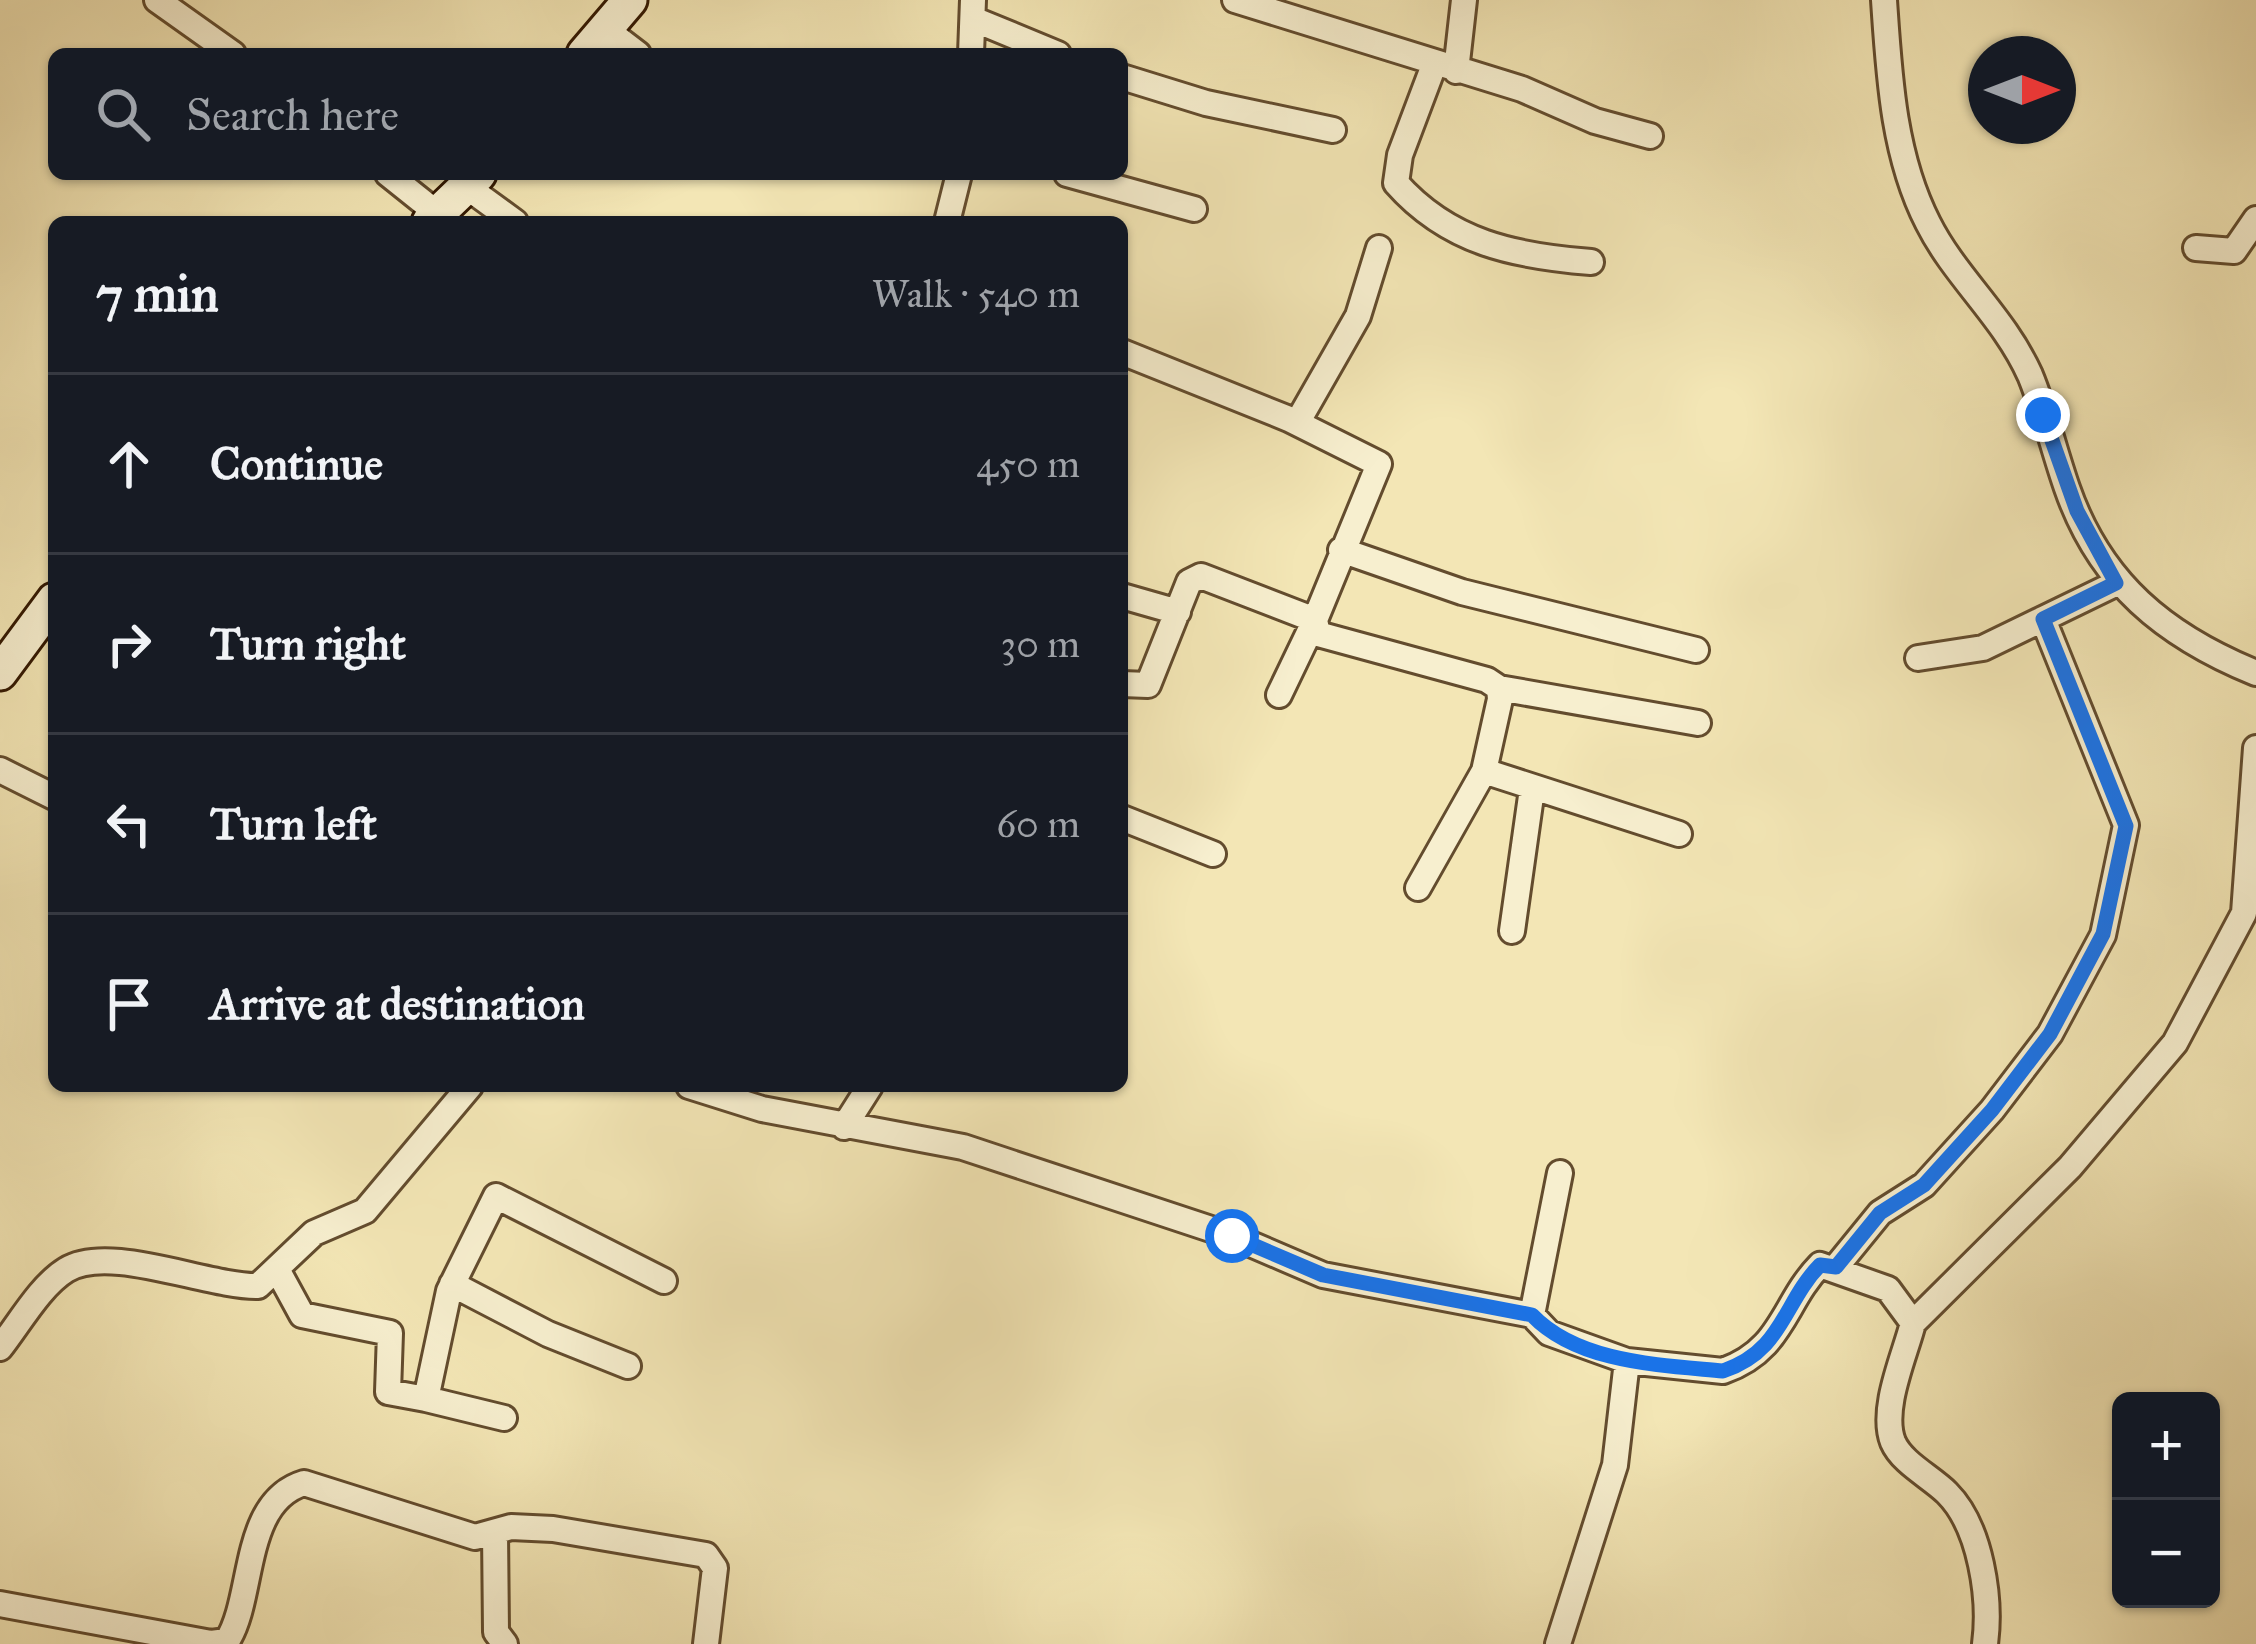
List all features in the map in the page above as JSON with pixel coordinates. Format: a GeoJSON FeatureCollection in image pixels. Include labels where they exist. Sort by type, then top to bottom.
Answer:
{"type":"FeatureCollection","features":[{"type":"Feature","properties":{"kind":"main road"},"geometry":{"type":"LineString","coordinates":[[594,41],[630,0]]}},
{"type":"Feature","properties":{"kind":"main road"},"geometry":{"type":"LineString","coordinates":[[436,216],[473,181]]}},
{"type":"Feature","properties":{"kind":"main road"},"geometry":{"type":"LineString","coordinates":[[0,673],[48,609]]}},
{"type":"Feature","properties":{"kind":"street"},"geometry":{"type":"LineString","coordinates":[[157,0],[225,48]]}},
{"type":"Feature","properties":{"kind":"street"},"geometry":{"type":"LineString","coordinates":[[1235,0],[1650,136]]}},
{"type":"Feature","properties":{"kind":"street"},"geometry":{"type":"LineString","coordinates":[[1464,0],[1444,68],[1400,155],[1396,183],[1450,229],[1472,240],[1520,257],[1591,262]]}},
{"type":"Feature","properties":{"kind":"street"},"geometry":{"type":"LineString","coordinates":[[1884,0],[1890,93],[1928,225],[1991,309],[2030,376],[2069,494],[2116,583],[2163,626],[2256,673]]}},
{"type":"Feature","properties":{"kind":"street"},"geometry":{"type":"LineString","coordinates":[[970,48],[973,9],[1047,48]]}},
{"type":"Feature","properties":{"kind":"street"},"geometry":{"type":"LineString","coordinates":[[1128,78],[1206,103],[1333,130]]}},
{"type":"Feature","properties":{"kind":"street"},"geometry":{"type":"LineString","coordinates":[[394,180],[432,216]]}},
{"type":"Feature","properties":{"kind":"street"},"geometry":{"type":"LineString","coordinates":[[948,216],[958,180]]}},
{"type":"Feature","properties":{"kind":"street"},"geometry":{"type":"LineString","coordinates":[[1089,180],[1194,209]]}},
{"type":"Feature","properties":{"kind":"street"},"geometry":{"type":"LineString","coordinates":[[473,181],[509,216]]}},
{"type":"Feature","properties":{"kind":"street"},"geometry":{"type":"LineString","coordinates":[[2196,248],[2234,250],[2256,219]]}},
{"type":"Feature","properties":{"kind":"street"},"geometry":{"type":"LineString","coordinates":[[1297,424],[1358,316],[1379,248]]}},
{"type":"Feature","properties":{"kind":"street"},"geometry":{"type":"LineString","coordinates":[[1128,354],[1297,424],[1379,464],[1279,695]]}},
{"type":"Feature","properties":{"kind":"street"},"geometry":{"type":"LineString","coordinates":[[1341,550],[1462,592],[1696,650]]}},
{"type":"Feature","properties":{"kind":"street"},"geometry":{"type":"LineString","coordinates":[[1128,687],[1148,685],[1189,582],[1201,576],[1315,620]]}},
{"type":"Feature","properties":{"kind":"street"},"geometry":{"type":"LineString","coordinates":[[1918,658],[1983,648],[2116,583]]}},
{"type":"Feature","properties":{"kind":"street"},"geometry":{"type":"LineString","coordinates":[[1128,598],[1178,612]]}},
{"type":"Feature","properties":{"kind":"street"},"geometry":{"type":"LineString","coordinates":[[1836,1267],[1880,1213],[1924,1185],[1992,1110],[2050,1034],[2103,934],[2126,826],[2043,619]]}},
{"type":"Feature","properties":{"kind":"street"},"geometry":{"type":"LineString","coordinates":[[1315,620],[1318,634],[1330,640],[1499,688],[1698,723]]}},
{"type":"Feature","properties":{"kind":"street"},"geometry":{"type":"LineString","coordinates":[[1418,888],[1484,771],[1499,688]]}},
{"type":"Feature","properties":{"kind":"street"},"geometry":{"type":"LineString","coordinates":[[1985,1644],[1988,1612],[1964,1518],[1949,1495],[1893,1444],[1889,1417],[1912,1322],[2070,1167],[2175,1043],[2244,913],[2256,748]]}},
{"type":"Feature","properties":{"kind":"street"},"geometry":{"type":"LineString","coordinates":[[0,770],[48,794]]}},
{"type":"Feature","properties":{"kind":"street"},"geometry":{"type":"LineString","coordinates":[[1484,771],[1679,834]]}},
{"type":"Feature","properties":{"kind":"street"},"geometry":{"type":"LineString","coordinates":[[1511,931],[1532,789]]}},
{"type":"Feature","properties":{"kind":"street"},"geometry":{"type":"LineString","coordinates":[[1128,820],[1213,854]]}},
{"type":"Feature","properties":{"kind":"street"},"geometry":{"type":"LineString","coordinates":[[0,1348],[58,1276],[79,1264],[115,1263],[258,1286],[314,1233],[349,1221],[384,1194],[465,1092]]}},
{"type":"Feature","properties":{"kind":"street"},"geometry":{"type":"LineString","coordinates":[[712,1092],[844,1127],[963,1147],[1232,1236],[1323,1275],[1532,1315],[1549,1333],[1627,1361],[1723,1371],[1737,1366],[1782,1329],[1808,1277],[1820,1265],[1888,1288],[1912,1322]]}},
{"type":"Feature","properties":{"kind":"street"},"geometry":{"type":"LineString","coordinates":[[844,1127],[866,1092]]}},
{"type":"Feature","properties":{"kind":"street"},"geometry":{"type":"LineString","coordinates":[[1532,1315],[1560,1173]]}},
{"type":"Feature","properties":{"kind":"street"},"geometry":{"type":"LineString","coordinates":[[425,1399],[452,1284],[493,1199],[502,1195],[664,1281]]}},
{"type":"Feature","properties":{"kind":"street"},"geometry":{"type":"LineString","coordinates":[[278,1271],[302,1315],[391,1333],[388,1392],[504,1418]]}},
{"type":"Feature","properties":{"kind":"street"},"geometry":{"type":"LineString","coordinates":[[452,1284],[548,1334],[628,1366]]}},
{"type":"Feature","properties":{"kind":"street"},"geometry":{"type":"LineString","coordinates":[[1558,1644],[1615,1465],[1627,1361]]}},
{"type":"Feature","properties":{"kind":"street"},"geometry":{"type":"LineString","coordinates":[[0,1604],[72,1622],[211,1643],[226,1641],[265,1522],[290,1490],[304,1483],[468,1535],[553,1529],[706,1555],[715,1568],[706,1644]]}},
{"type":"Feature","properties":{"kind":"street"},"geometry":{"type":"LineString","coordinates":[[495,1532],[496,1632],[505,1644]]}},
{"type":"Feature","properties":{"kind":"route"},"geometry":{"type":"LineString","coordinates":[[1232,1236],[1323,1275],[1532,1315],[1549,1333],[1627,1361],[1723,1371],[1752,1356],[1782,1329],[1808,1277],[1820,1265],[1836,1267],[1880,1213],[1924,1185],[1992,1110],[2050,1034],[2103,934],[2126,826],[2043,619],[2116,583],[2069,494],[2043,415]]}}]}
